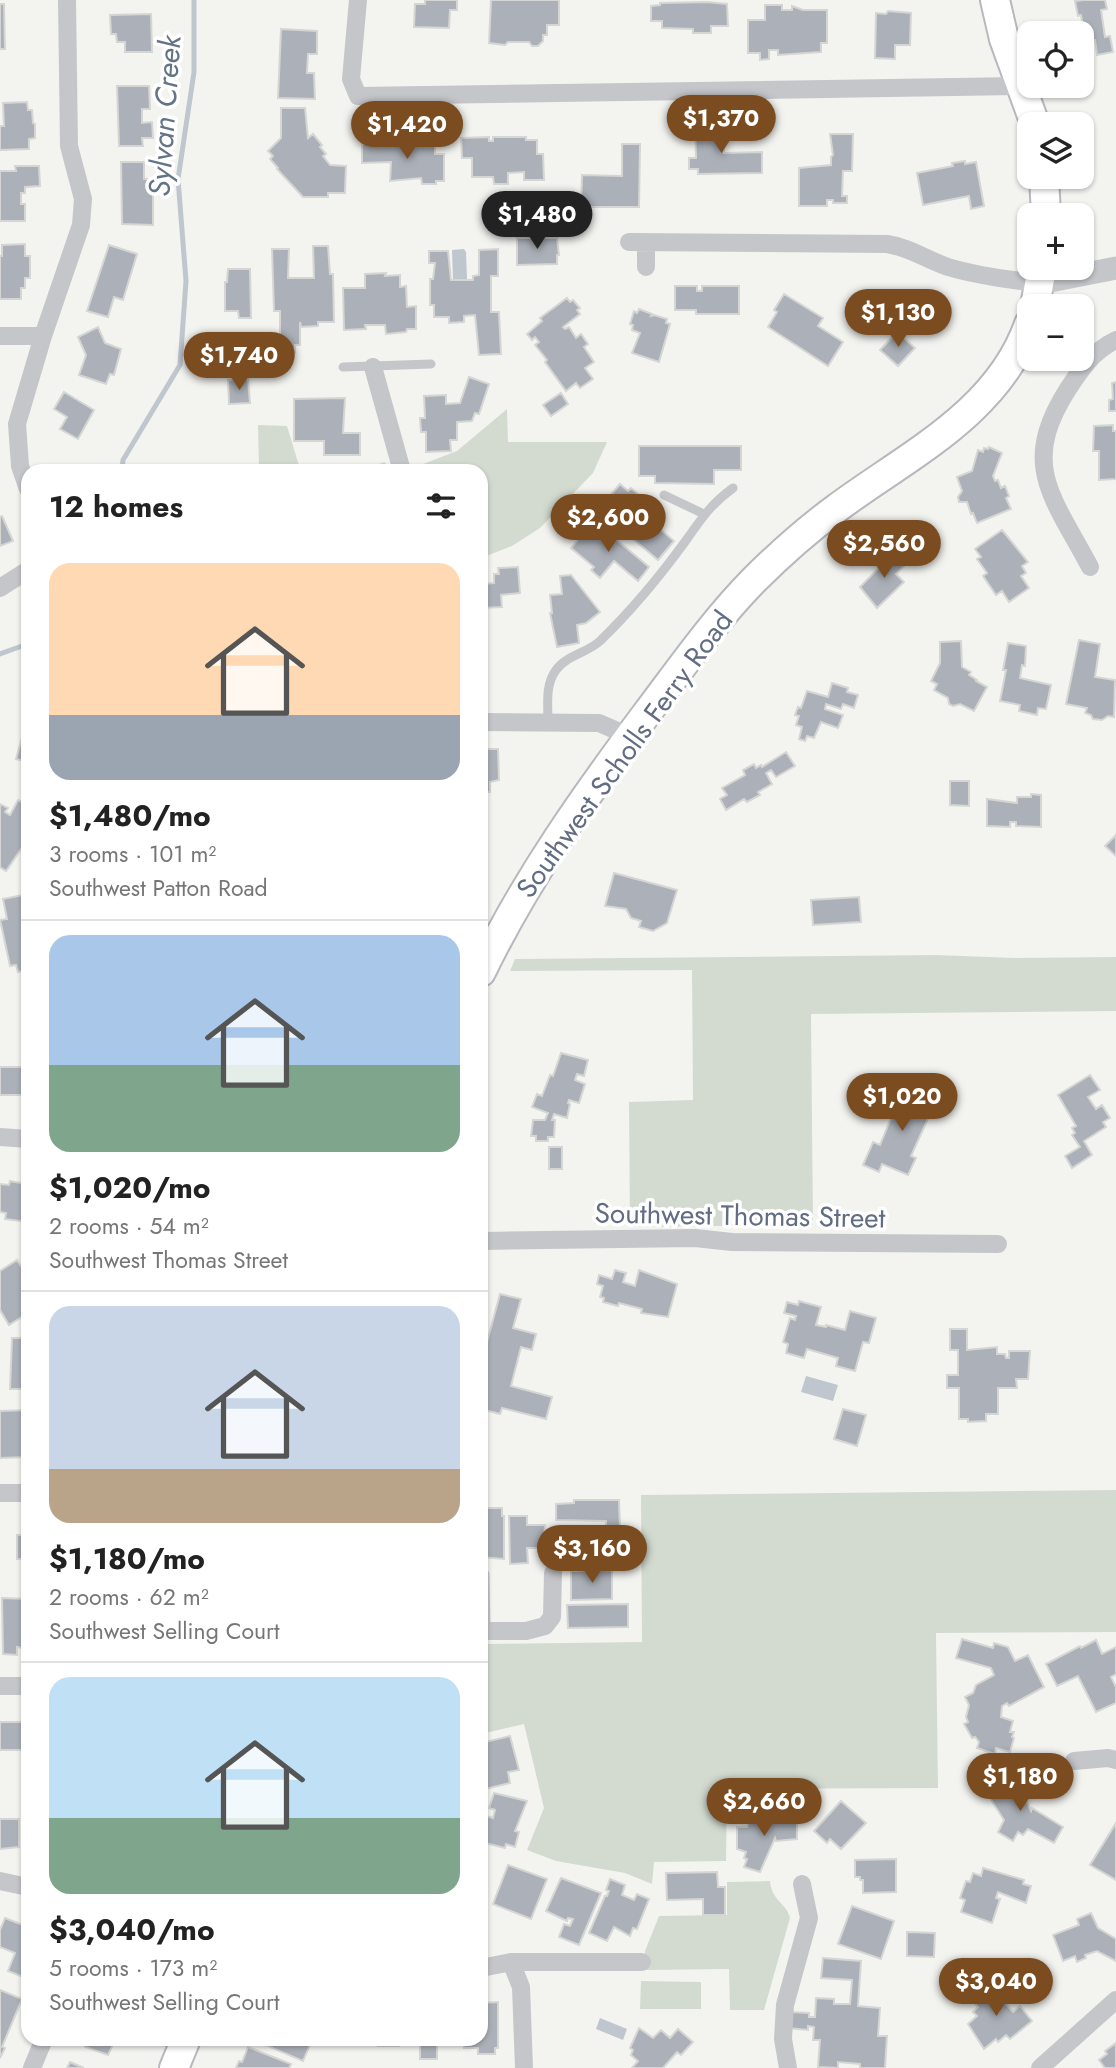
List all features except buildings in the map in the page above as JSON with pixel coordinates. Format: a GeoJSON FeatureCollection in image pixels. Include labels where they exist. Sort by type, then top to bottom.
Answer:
{"type":"FeatureCollection","features":[{"type":"Feature","properties":{"kind":"main road"},"geometry":{"type":"LineString","coordinates":[[995,0],[1004,39],[1017,75]]}},
{"type":"Feature","properties":{"kind":"main road","name":"Southwest Scholls Ferry Road"},"geometry":{"type":"LineString","coordinates":[[488,959],[522,893],[629,736],[696,645],[754,581],[836,508],[928,447],[956,424],[1007,367],[1017,351]]}},
{"type":"Feature","properties":{"kind":"main road"},"geometry":{"type":"LineString","coordinates":[[174,2068],[183,2046]]}},
{"type":"Feature","properties":{"kind":"street"},"geometry":{"type":"LineString","coordinates":[[21,469],[17,424],[43,336],[81,225],[83,199],[69,146],[67,0]]}},
{"type":"Feature","properties":{"kind":"street"},"geometry":{"type":"LineString","coordinates":[[358,0],[351,79],[358,96],[1017,86]]}},
{"type":"Feature","properties":{"kind":"street"},"geometry":{"type":"LineString","coordinates":[[646,267],[638,242],[897,245],[952,268],[1039,286],[1116,268]]}},
{"type":"Feature","properties":{"kind":"street"},"geometry":{"type":"LineString","coordinates":[[0,336],[43,336]]}},
{"type":"Feature","properties":{"kind":"street"},"geometry":{"type":"LineString","coordinates":[[1090,567],[1051,493],[1043,470],[1043,449],[1046,429],[1080,370],[1093,354],[1116,340]]}},
{"type":"Feature","properties":{"kind":"street"},"geometry":{"type":"LineString","coordinates":[[373,367],[400,464]]}},
{"type":"Feature","properties":{"kind":"street"},"geometry":{"type":"LineString","coordinates":[[0,588],[21,574]]}},
{"type":"Feature","properties":{"kind":"street"},"geometry":{"type":"LineString","coordinates":[[488,722],[599,723],[629,736]]}},
{"type":"Feature","properties":{"kind":"street"},"geometry":{"type":"LineString","coordinates":[[0,1137],[21,1138]]}},
{"type":"Feature","properties":{"kind":"street","name":"Southwest Thomas Street"},"geometry":{"type":"LineString","coordinates":[[488,1241],[695,1238],[732,1242],[998,1244]]}},
{"type":"Feature","properties":{"kind":"street"},"geometry":{"type":"LineString","coordinates":[[0,1493],[21,1493]]}},
{"type":"Feature","properties":{"kind":"street"},"geometry":{"type":"LineString","coordinates":[[488,1631],[526,1631],[545,1626],[552,1617],[553,1573]]}},
{"type":"Feature","properties":{"kind":"street"},"geometry":{"type":"LineString","coordinates":[[0,1686],[21,1686]]}},
{"type":"Feature","properties":{"kind":"street"},"geometry":{"type":"LineString","coordinates":[[1074,1761],[1116,1760]]}},
{"type":"Feature","properties":{"kind":"street"},"geometry":{"type":"LineString","coordinates":[[0,1881],[21,1885]]}},
{"type":"Feature","properties":{"kind":"street"},"geometry":{"type":"LineString","coordinates":[[788,2068],[783,2039],[785,2005],[809,1917],[802,1884]]}},
{"type":"Feature","properties":{"kind":"street"},"geometry":{"type":"LineString","coordinates":[[488,1967],[511,1962],[642,1962]]}},
{"type":"Feature","properties":{"kind":"street"},"geometry":{"type":"LineString","coordinates":[[511,1962],[521,1987],[524,2068]]}},
{"type":"Feature","properties":{"kind":"street"},"geometry":{"type":"LineString","coordinates":[[1040,2068],[1116,2000]]}},
{"type":"Feature","properties":{"kind":"street"},"geometry":{"type":"LineString","coordinates":[[32,2068],[41,2046]]}},
{"type":"Feature","properties":{"kind":"lane"},"geometry":{"type":"LineString","coordinates":[[343,367],[431,365]]}},
{"type":"Feature","properties":{"kind":"lane"},"geometry":{"type":"LineString","coordinates":[[548,722],[548,694],[551,679],[558,667],[597,644],[625,616],[704,514],[733,488]]}},
{"type":"Feature","properties":{"kind":"lane"},"geometry":{"type":"LineString","coordinates":[[664,495],[704,514]]}},
{"type":"Feature","properties":{"kind":"shaded area"},"geometry":{"type":"Polygon","coordinates":[[[464,249],[467,279],[453,279],[452,250],[464,249]]]}},
{"type":"Feature","properties":{"kind":"shaded area"},"geometry":{"type":"Polygon","coordinates":[[[507,409],[508,442],[607,442],[593,473],[540,528],[512,546],[488,555],[488,464],[423,464],[457,451],[507,409]]]}},
{"type":"Feature","properties":{"kind":"shaded area"},"geometry":{"type":"Polygon","coordinates":[[[258,425],[287,426],[298,464],[259,464],[258,425]]]}},
{"type":"Feature","properties":{"kind":"shaded area"},"geometry":{"type":"Polygon","coordinates":[[[936,955],[1014,958],[1116,957],[1116,1011],[811,1014],[813,1225],[630,1227],[629,1102],[693,1100],[692,970],[510,971],[515,959],[936,955]]]}},
{"type":"Feature","properties":{"kind":"shaded area"},"geometry":{"type":"Polygon","coordinates":[[[806,1376],[838,1385],[833,1401],[801,1392],[806,1376]]]}},
{"type":"Feature","properties":{"kind":"shaded area"},"geometry":{"type":"Polygon","coordinates":[[[1116,1490],[1116,1632],[936,1633],[938,1788],[727,1789],[726,1861],[654,1862],[652,1884],[625,1873],[556,1861],[527,1850],[544,1808],[524,1724],[488,1732],[488,1644],[642,1642],[641,1495],[1116,1490]]]}},
{"type":"Feature","properties":{"kind":"shaded area"},"geometry":{"type":"Polygon","coordinates":[[[770,1881],[776,1898],[790,1918],[764,2010],[730,2010],[729,1969],[645,1970],[645,1951],[659,1916],[727,1915],[727,1882],[770,1881]]]}},
{"type":"Feature","properties":{"kind":"shaded area"},"geometry":{"type":"Polygon","coordinates":[[[641,1981],[701,1982],[701,2009],[640,2009],[641,1981]]]}},
{"type":"Feature","properties":{"kind":"shaded area"},"geometry":{"type":"Polygon","coordinates":[[[600,2018],[627,2029],[623,2040],[596,2029],[600,2018]]]}},
{"type":"Feature","properties":{"kind":"waterway","name":"Sylvan Creek"},"geometry":{"type":"LineString","coordinates":[[123,464],[180,365],[186,281],[178,179],[194,72],[194,0]]}},
{"type":"Feature","properties":{"kind":"waterway","name":"Sylvan Creek"},"geometry":{"type":"LineString","coordinates":[[0,654],[21,646]]}}]}
